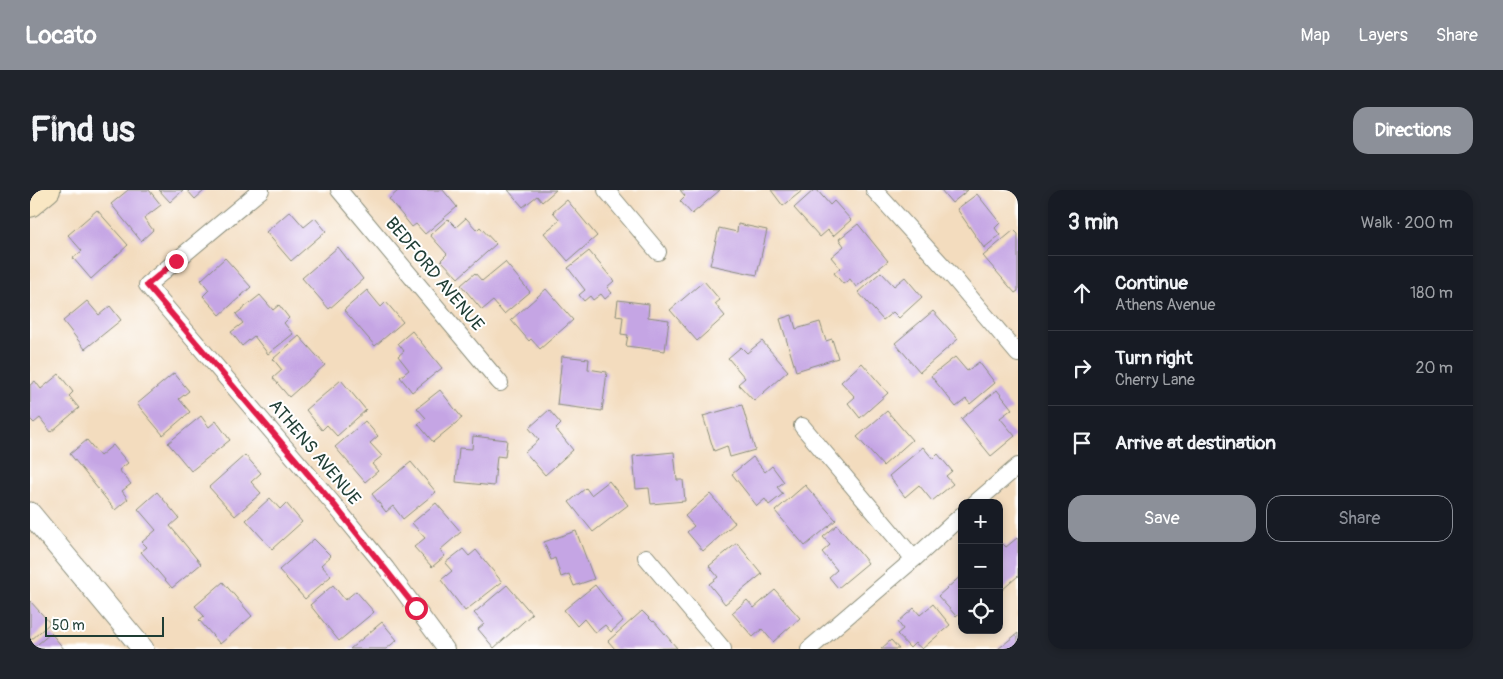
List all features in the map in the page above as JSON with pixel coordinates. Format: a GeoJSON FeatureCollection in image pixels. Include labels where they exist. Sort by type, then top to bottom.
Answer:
{"type":"FeatureCollection","features":[{"type":"Feature","properties":{"kind":"main road"},"geometry":{"type":"LineString","coordinates":[[30,205],[48,190]]}},
{"type":"Feature","properties":{"kind":"street","name":"ATHENS AVENUE"},"geometry":{"type":"LineString","coordinates":[[261,190],[147,285],[336,507],[386,568],[446,649]]}},
{"type":"Feature","properties":{"kind":"street","name":"BEDFORD AVENUE"},"geometry":{"type":"LineString","coordinates":[[339,190],[500,383]]}},
{"type":"Feature","properties":{"kind":"street"},"geometry":{"type":"LineString","coordinates":[[606,190],[658,252]]}},
{"type":"Feature","properties":{"kind":"street"},"geometry":{"type":"LineString","coordinates":[[874,190],[953,277],[1018,354]]}},
{"type":"Feature","properties":{"kind":"street"},"geometry":{"type":"LineString","coordinates":[[802,426],[914,559]]}},
{"type":"Feature","properties":{"kind":"street"},"geometry":{"type":"LineString","coordinates":[[980,499],[1018,466]]}},
{"type":"Feature","properties":{"kind":"street"},"geometry":{"type":"LineString","coordinates":[[30,513],[143,649]]}},
{"type":"Feature","properties":{"kind":"street"},"geometry":{"type":"LineString","coordinates":[[809,649],[958,519]]}},
{"type":"Feature","properties":{"kind":"street"},"geometry":{"type":"LineString","coordinates":[[646,558],[723,649]]}},
{"type":"Feature","properties":{"kind":"building"},"geometry":{"type":"Polygon","coordinates":[[[128,190],[149,190],[161,205],[144,218],[153,230],[141,241],[111,204],[128,190]]]}},
{"type":"Feature","properties":{"kind":"building"},"geometry":{"type":"Polygon","coordinates":[[[159,190],[183,190],[170,202],[159,190]]]}},
{"type":"Feature","properties":{"kind":"building"},"geometry":{"type":"Polygon","coordinates":[[[187,190],[205,190],[195,199],[187,190]]]}},
{"type":"Feature","properties":{"kind":"building"},"geometry":{"type":"Polygon","coordinates":[[[399,190],[443,190],[457,207],[425,234],[416,224],[412,227],[389,199],[399,190]]]}},
{"type":"Feature","properties":{"kind":"building"},"geometry":{"type":"Polygon","coordinates":[[[508,190],[556,190],[542,202],[537,196],[523,207],[508,190]]]}},
{"type":"Feature","properties":{"kind":"building"},"geometry":{"type":"Polygon","coordinates":[[[680,190],[720,190],[692,214],[680,201],[685,196],[680,190]]]}},
{"type":"Feature","properties":{"kind":"building"},"geometry":{"type":"Polygon","coordinates":[[[771,190],[803,190],[783,206],[771,190]]]}},
{"type":"Feature","properties":{"kind":"building"},"geometry":{"type":"Polygon","coordinates":[[[814,190],[817,190],[830,205],[834,201],[851,220],[833,236],[828,230],[820,237],[794,208],[814,190]]]}},
{"type":"Feature","properties":{"kind":"building"},"geometry":{"type":"Polygon","coordinates":[[[941,190],[968,190],[952,203],[941,190]]]}},
{"type":"Feature","properties":{"kind":"building"},"geometry":{"type":"Polygon","coordinates":[[[977,194],[1000,223],[995,228],[1000,235],[984,248],[957,209],[977,194]]]}},
{"type":"Feature","properties":{"kind":"building"},"geometry":{"type":"Polygon","coordinates":[[[567,200],[597,236],[568,261],[544,233],[560,220],[553,212],[567,200]]]}},
{"type":"Feature","properties":{"kind":"building"},"geometry":{"type":"Polygon","coordinates":[[[97,210],[128,245],[91,279],[73,258],[82,251],[68,235],[97,210]]]}},
{"type":"Feature","properties":{"kind":"building"},"geometry":{"type":"Polygon","coordinates":[[[290,211],[304,227],[315,218],[326,231],[291,261],[266,232],[290,211]]]}},
{"type":"Feature","properties":{"kind":"building"},"geometry":{"type":"Polygon","coordinates":[[[466,218],[477,230],[480,227],[496,244],[458,278],[441,260],[447,254],[430,235],[448,219],[456,227],[466,218]]]}},
{"type":"Feature","properties":{"kind":"building"},"geometry":{"type":"Polygon","coordinates":[[[738,224],[767,230],[757,275],[710,265],[719,228],[737,232],[738,224]]]}},
{"type":"Feature","properties":{"kind":"building"},"geometry":{"type":"Polygon","coordinates":[[[858,224],[888,261],[856,287],[850,279],[843,284],[834,273],[840,268],[831,257],[844,246],[839,239],[858,224]]]}},
{"type":"Feature","properties":{"kind":"building"},"geometry":{"type":"Polygon","coordinates":[[[1014,230],[1018,234],[1018,291],[1015,293],[983,256],[1014,230]]]}},
{"type":"Feature","properties":{"kind":"building"},"geometry":{"type":"Polygon","coordinates":[[[338,247],[363,279],[329,309],[302,278],[338,247]]]}},
{"type":"Feature","properties":{"kind":"building"},"geometry":{"type":"Polygon","coordinates":[[[589,251],[614,281],[607,287],[612,293],[605,299],[601,294],[593,300],[590,296],[584,301],[579,295],[585,290],[568,268],[589,251]]]}},
{"type":"Feature","properties":{"kind":"building"},"geometry":{"type":"Polygon","coordinates":[[[225,258],[251,287],[220,315],[203,296],[209,290],[201,280],[225,258]]]}},
{"type":"Feature","properties":{"kind":"building"},"geometry":{"type":"Polygon","coordinates":[[[505,262],[530,292],[504,314],[493,301],[482,310],[461,285],[475,273],[482,281],[505,262]]]}},
{"type":"Feature","properties":{"kind":"building"},"geometry":{"type":"Polygon","coordinates":[[[881,272],[894,286],[905,277],[922,297],[899,318],[893,312],[883,320],[858,292],[881,272]]]}},
{"type":"Feature","properties":{"kind":"building"},"geometry":{"type":"Polygon","coordinates":[[[704,281],[720,300],[715,304],[725,316],[697,341],[670,310],[704,281]]]}},
{"type":"Feature","properties":{"kind":"building"},"geometry":{"type":"Polygon","coordinates":[[[546,289],[573,320],[540,349],[531,339],[529,341],[511,320],[546,289]]]}},
{"type":"Feature","properties":{"kind":"building"},"geometry":{"type":"Polygon","coordinates":[[[367,290],[381,307],[386,302],[403,322],[375,346],[344,310],[367,290]]]}},
{"type":"Feature","properties":{"kind":"building"},"geometry":{"type":"Polygon","coordinates":[[[260,295],[273,310],[279,305],[289,318],[284,323],[293,334],[268,354],[254,336],[242,346],[231,332],[243,323],[236,314],[260,295]]]}},
{"type":"Feature","properties":{"kind":"building"},"geometry":{"type":"Polygon","coordinates":[[[618,300],[649,304],[648,317],[669,320],[665,351],[626,346],[628,335],[621,334],[623,317],[616,316],[618,300]]]}},
{"type":"Feature","properties":{"kind":"building"},"geometry":{"type":"Polygon","coordinates":[[[87,301],[99,315],[110,306],[121,320],[85,349],[63,321],[87,301]]]}},
{"type":"Feature","properties":{"kind":"building"},"geometry":{"type":"Polygon","coordinates":[[[933,311],[958,339],[920,372],[895,343],[933,311]]]}},
{"type":"Feature","properties":{"kind":"building"},"geometry":{"type":"Polygon","coordinates":[[[792,315],[796,329],[820,322],[826,341],[832,339],[838,358],[796,371],[780,319],[792,315]]]}},
{"type":"Feature","properties":{"kind":"building"},"geometry":{"type":"Polygon","coordinates":[[[412,331],[442,368],[412,392],[400,377],[409,370],[398,356],[404,351],[398,343],[412,331]]]}},
{"type":"Feature","properties":{"kind":"building"},"geometry":{"type":"Polygon","coordinates":[[[299,336],[325,365],[289,397],[273,378],[282,370],[273,359],[299,336]]]}},
{"type":"Feature","properties":{"kind":"building"},"geometry":{"type":"Polygon","coordinates":[[[762,341],[788,371],[754,401],[738,384],[745,378],[728,358],[741,347],[747,353],[762,341]]]}},
{"type":"Feature","properties":{"kind":"building"},"geometry":{"type":"Polygon","coordinates":[[[562,356],[589,359],[588,369],[607,372],[602,411],[557,405],[562,356]]]}},
{"type":"Feature","properties":{"kind":"building"},"geometry":{"type":"Polygon","coordinates":[[[955,357],[967,371],[979,362],[995,383],[970,404],[966,399],[956,407],[931,376],[955,357]]]}},
{"type":"Feature","properties":{"kind":"building"},"geometry":{"type":"Polygon","coordinates":[[[862,363],[888,393],[860,418],[848,403],[855,397],[841,382],[862,363]]]}},
{"type":"Feature","properties":{"kind":"building"},"geometry":{"type":"Polygon","coordinates":[[[174,373],[189,391],[179,399],[190,412],[163,435],[137,404],[174,373]]]}},
{"type":"Feature","properties":{"kind":"building"},"geometry":{"type":"Polygon","coordinates":[[[59,374],[73,392],[69,396],[79,408],[51,432],[40,418],[34,423],[30,419],[30,385],[35,381],[41,389],[59,374]]]}},
{"type":"Feature","properties":{"kind":"building"},"geometry":{"type":"Polygon","coordinates":[[[341,380],[366,410],[337,436],[327,425],[322,430],[306,410],[341,380]]]}},
{"type":"Feature","properties":{"kind":"building"},"geometry":{"type":"Polygon","coordinates":[[[440,390],[462,418],[433,442],[418,424],[426,418],[417,408],[440,390]]]}},
{"type":"Feature","properties":{"kind":"building"},"geometry":{"type":"Polygon","coordinates":[[[997,390],[1012,409],[1000,418],[1015,436],[991,456],[961,419],[997,390]]]}},
{"type":"Feature","properties":{"kind":"building"},"geometry":{"type":"Polygon","coordinates":[[[742,405],[755,450],[730,457],[727,446],[714,451],[703,416],[742,405]]]}},
{"type":"Feature","properties":{"kind":"building"},"geometry":{"type":"Polygon","coordinates":[[[549,410],[561,424],[556,429],[573,450],[545,475],[525,452],[539,440],[529,428],[549,410]]]}},
{"type":"Feature","properties":{"kind":"building"},"geometry":{"type":"Polygon","coordinates":[[[887,411],[912,440],[883,466],[857,437],[887,411]]]}},
{"type":"Feature","properties":{"kind":"building"},"geometry":{"type":"Polygon","coordinates":[[[201,416],[209,427],[216,421],[230,440],[191,471],[168,443],[201,416]]]}},
{"type":"Feature","properties":{"kind":"building"},"geometry":{"type":"Polygon","coordinates":[[[365,421],[378,436],[370,443],[382,456],[372,464],[378,471],[365,482],[335,447],[365,421]]]}},
{"type":"Feature","properties":{"kind":"building"},"geometry":{"type":"Polygon","coordinates":[[[473,436],[507,440],[505,457],[497,456],[494,486],[456,482],[459,448],[472,449],[473,436]]]}},
{"type":"Feature","properties":{"kind":"building"},"geometry":{"type":"Polygon","coordinates":[[[87,440],[100,456],[113,445],[128,463],[119,470],[131,484],[122,491],[128,499],[115,510],[70,454],[87,440]]]}},
{"type":"Feature","properties":{"kind":"building"},"geometry":{"type":"Polygon","coordinates":[[[923,447],[933,459],[938,454],[952,471],[946,476],[953,484],[932,501],[919,485],[905,497],[889,476],[923,447]]]}},
{"type":"Feature","properties":{"kind":"building"},"geometry":{"type":"Polygon","coordinates":[[[674,452],[677,480],[683,480],[685,501],[651,504],[649,488],[636,489],[633,456],[674,452]]]}},
{"type":"Feature","properties":{"kind":"building"},"geometry":{"type":"Polygon","coordinates":[[[245,455],[261,473],[251,482],[261,493],[235,516],[209,487],[245,455]]]}},
{"type":"Feature","properties":{"kind":"building"},"geometry":{"type":"Polygon","coordinates":[[[753,457],[765,472],[772,466],[784,482],[777,487],[783,494],[769,505],[765,499],[757,506],[732,474],[753,457]]]}},
{"type":"Feature","properties":{"kind":"building"},"geometry":{"type":"Polygon","coordinates":[[[411,462],[436,492],[403,519],[393,506],[386,512],[372,494],[411,462]]]}},
{"type":"Feature","properties":{"kind":"building"},"geometry":{"type":"Polygon","coordinates":[[[609,481],[628,505],[593,532],[569,502],[586,488],[591,495],[609,481]]]}},
{"type":"Feature","properties":{"kind":"building"},"geometry":{"type":"Polygon","coordinates":[[[805,485],[836,520],[805,546],[775,511],[805,485]]]}},
{"type":"Feature","properties":{"kind":"building"},"geometry":{"type":"Polygon","coordinates":[[[157,492],[179,518],[170,526],[201,564],[172,588],[141,552],[147,547],[142,542],[156,530],[138,509],[157,492]]]}},
{"type":"Feature","properties":{"kind":"building"},"geometry":{"type":"Polygon","coordinates":[[[710,494],[735,523],[703,551],[687,532],[694,526],[685,516],[710,494]]]}},
{"type":"Feature","properties":{"kind":"building"},"geometry":{"type":"Polygon","coordinates":[[[270,498],[280,509],[286,503],[302,522],[272,549],[246,520],[270,498]]]}},
{"type":"Feature","properties":{"kind":"building"},"geometry":{"type":"Polygon","coordinates":[[[436,503],[461,532],[440,550],[445,556],[432,567],[414,547],[425,538],[412,523],[436,503]]]}},
{"type":"Feature","properties":{"kind":"building"},"geometry":{"type":"Polygon","coordinates":[[[837,525],[868,563],[838,588],[829,577],[837,570],[822,552],[830,545],[823,537],[837,525]]]}},
{"type":"Feature","properties":{"kind":"building"},"geometry":{"type":"Polygon","coordinates":[[[576,531],[594,579],[574,586],[569,574],[561,577],[555,558],[551,560],[544,542],[576,531]]]}},
{"type":"Feature","properties":{"kind":"building"},"geometry":{"type":"Polygon","coordinates":[[[1017,538],[1018,576],[1003,589],[1003,544],[1006,547],[1017,538]]]}},
{"type":"Feature","properties":{"kind":"building"},"geometry":{"type":"Polygon","coordinates":[[[314,539],[331,556],[321,565],[331,576],[305,599],[279,570],[314,539]]]}},
{"type":"Feature","properties":{"kind":"building"},"geometry":{"type":"Polygon","coordinates":[[[737,543],[762,574],[725,604],[709,584],[718,577],[709,566],[737,543]]]}},
{"type":"Feature","properties":{"kind":"building"},"geometry":{"type":"Polygon","coordinates":[[[463,549],[469,556],[476,550],[502,582],[465,611],[441,580],[452,571],[445,563],[463,549]]]}},
{"type":"Feature","properties":{"kind":"building"},"geometry":{"type":"Polygon","coordinates":[[[958,578],[958,614],[956,616],[938,596],[958,578]]]}},
{"type":"Feature","properties":{"kind":"building"},"geometry":{"type":"Polygon","coordinates":[[[223,582],[252,616],[220,644],[199,620],[204,616],[195,606],[223,582]]]}},
{"type":"Feature","properties":{"kind":"building"},"geometry":{"type":"Polygon","coordinates":[[[333,585],[345,600],[356,591],[374,612],[339,641],[310,605],[333,585]]]}},
{"type":"Feature","properties":{"kind":"building"},"geometry":{"type":"Polygon","coordinates":[[[507,585],[532,614],[494,648],[478,629],[484,624],[474,613],[507,585]]]}},
{"type":"Feature","properties":{"kind":"building"},"geometry":{"type":"Polygon","coordinates":[[[595,585],[623,621],[611,632],[605,625],[595,633],[584,619],[577,626],[564,610],[595,585]]]}},
{"type":"Feature","properties":{"kind":"building"},"geometry":{"type":"Polygon","coordinates":[[[775,590],[800,618],[773,642],[762,629],[753,637],[732,613],[747,600],[754,608],[775,590]]]}},
{"type":"Feature","properties":{"kind":"building"},"geometry":{"type":"Polygon","coordinates":[[[30,601],[50,623],[30,641],[30,601]]]}},
{"type":"Feature","properties":{"kind":"building"},"geometry":{"type":"Polygon","coordinates":[[[933,604],[950,625],[922,649],[915,643],[910,648],[897,634],[903,629],[898,622],[914,608],[920,615],[933,604]]]}},
{"type":"Feature","properties":{"kind":"building"},"geometry":{"type":"Polygon","coordinates":[[[642,611],[654,621],[677,648],[615,649],[608,641],[642,611]]]}},
{"type":"Feature","properties":{"kind":"building"},"geometry":{"type":"Polygon","coordinates":[[[382,622],[397,640],[386,649],[350,649],[382,622]]]}},
{"type":"Feature","properties":{"kind":"building"},"geometry":{"type":"Polygon","coordinates":[[[51,633],[64,649],[32,649],[51,633]]]}},
{"type":"Feature","properties":{"kind":"building"},"geometry":{"type":"Polygon","coordinates":[[[1018,633],[1018,649],[998,649],[1018,633]]]}},
{"type":"Feature","properties":{"kind":"building"},"geometry":{"type":"Polygon","coordinates":[[[891,640],[899,649],[881,649],[891,640]]]}},
{"type":"Feature","properties":{"kind":"route"},"geometry":{"type":"LineString","coordinates":[[176,261],[147,285],[336,507],[416,608]]}}]}
